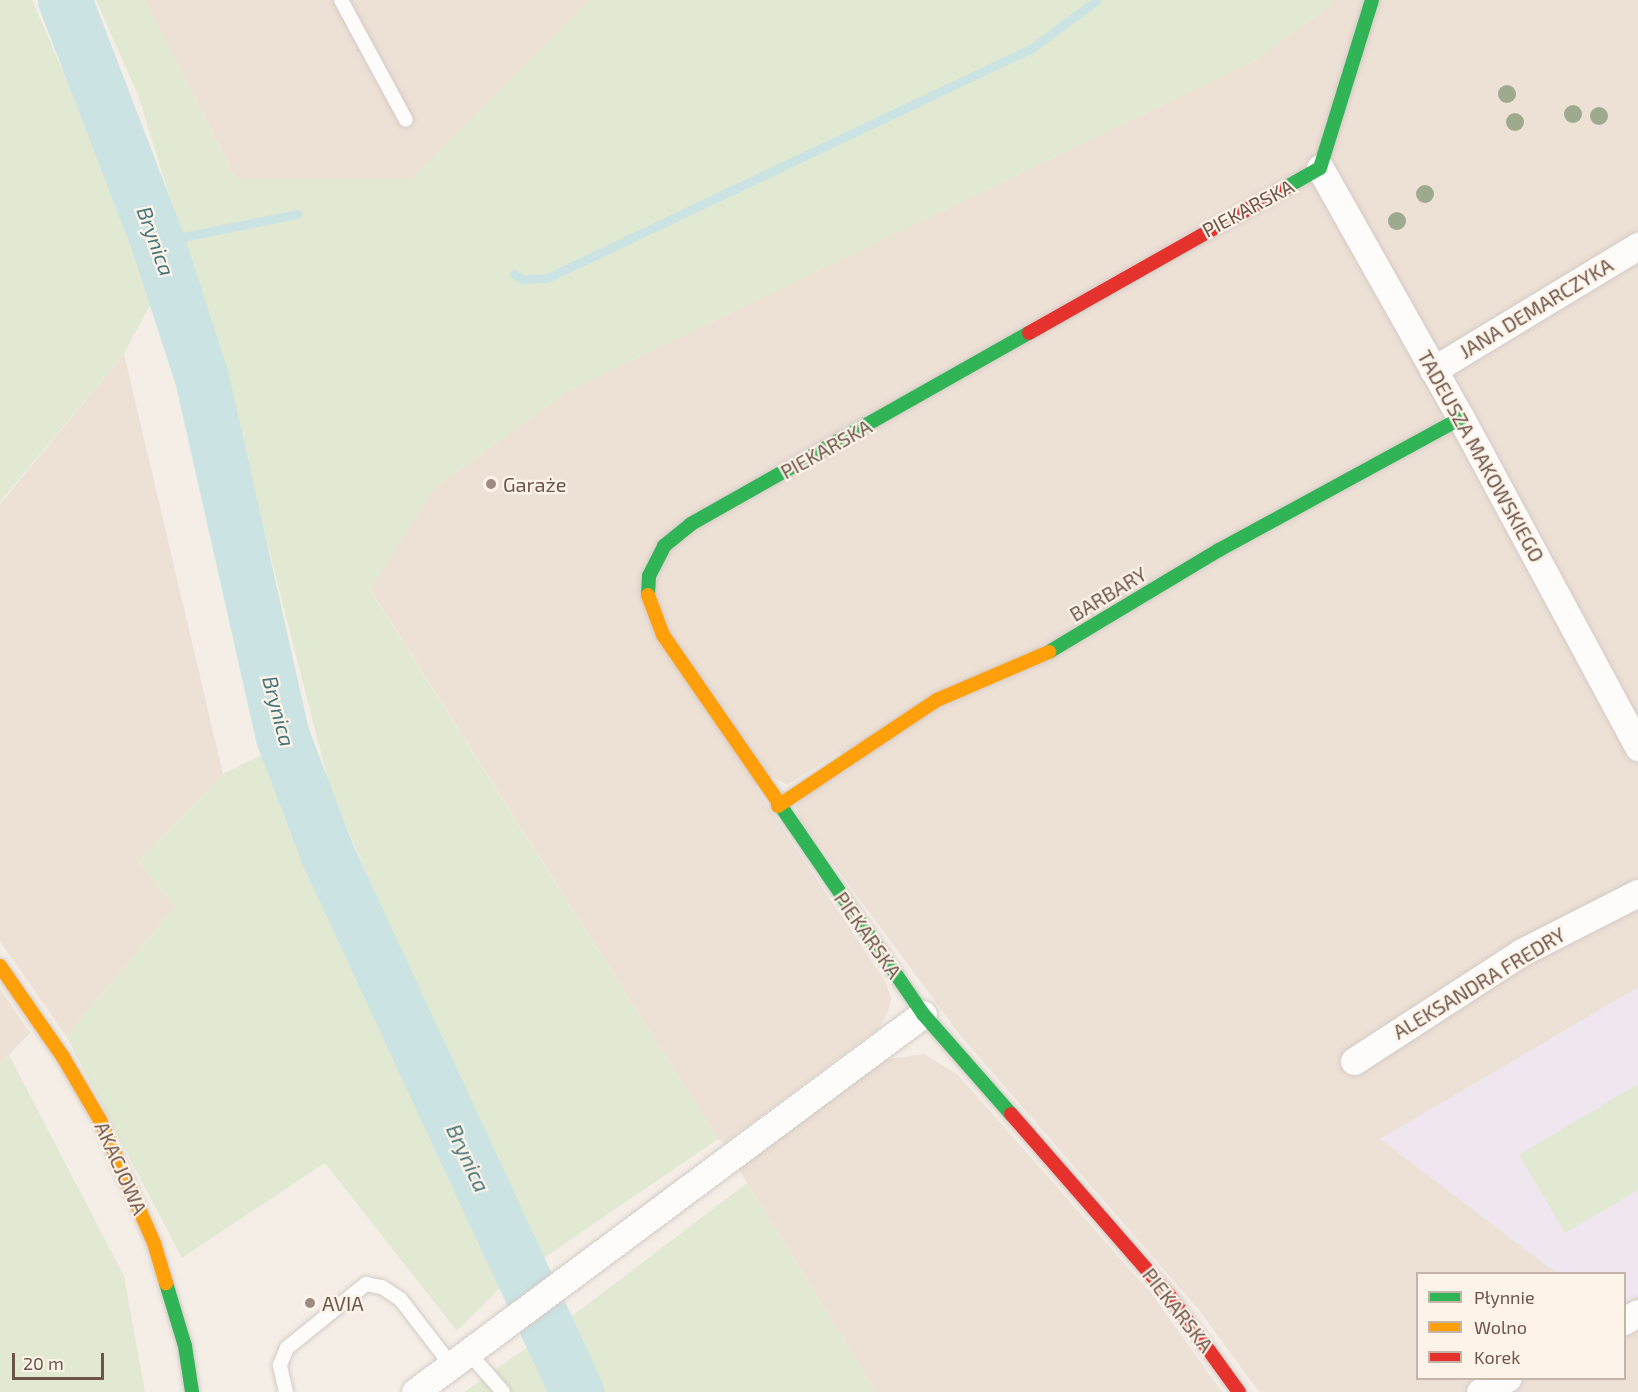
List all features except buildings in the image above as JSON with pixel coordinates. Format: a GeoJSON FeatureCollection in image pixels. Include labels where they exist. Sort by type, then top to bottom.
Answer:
{"type":"FeatureCollection","features":[{"type":"Feature","properties":{"kind":"street"},"geometry":{"type":"LineString","coordinates":[[1320,168],[1372,0]]}},
{"type":"Feature","properties":{"kind":"street","name":"TADEUSZA MAKOWSKIEGO"},"geometry":{"type":"LineString","coordinates":[[1320,168],[1461,418],[1638,747]]}},
{"type":"Feature","properties":{"kind":"street","name":"PIEKARSKA"},"geometry":{"type":"LineString","coordinates":[[1239,1392],[1169,1296],[923,1014],[778,806],[663,635],[648,596],[649,576],[664,546],[691,524],[1320,168]]}},
{"type":"Feature","properties":{"kind":"street","name":"JANA DEMARCZYKA"},"geometry":{"type":"LineString","coordinates":[[1433,370],[1638,246]]}},
{"type":"Feature","properties":{"kind":"street","name":"BARBARY"},"geometry":{"type":"LineString","coordinates":[[778,806],[937,700],[1049,652],[1219,550],[1461,418]]}},
{"type":"Feature","properties":{"kind":"street","name":"ALEKSANDRA FREDRY"},"geometry":{"type":"LineString","coordinates":[[1354,1061],[1522,952],[1638,893]]}},
{"type":"Feature","properties":{"kind":"street","name":"AKACJOWA"},"geometry":{"type":"LineString","coordinates":[[0,966],[63,1057],[100,1120],[123,1171],[154,1243],[184,1346],[192,1392]]}},
{"type":"Feature","properties":{"kind":"street"},"geometry":{"type":"LineString","coordinates":[[415,1392],[923,1014]]}},
{"type":"Feature","properties":{"kind":"street"},"geometry":{"type":"LineString","coordinates":[[1480,1392],[1505,1380]]}},
{"type":"Feature","properties":{"kind":"lane"},"geometry":{"type":"LineString","coordinates":[[341,0],[406,120]]}},
{"type":"Feature","properties":{"kind":"lane"},"geometry":{"type":"LineString","coordinates":[[286,1392],[280,1365],[287,1348],[366,1284],[382,1287],[401,1300],[465,1354],[503,1392]]}},
{"type":"Feature","properties":{"kind":"shaded area"},"geometry":{"type":"Polygon","coordinates":[[[145,0],[590,0],[515,82],[411,179],[236,179],[145,0]]]}},
{"type":"Feature","properties":{"kind":"shaded area"},"geometry":{"type":"Polygon","coordinates":[[[1333,0],[1638,0],[1638,1392],[1259,1392],[1199,1310],[960,1035],[801,820],[796,807],[802,797],[851,768],[840,752],[787,785],[771,776],[755,787],[886,983],[891,998],[888,1012],[879,1028],[725,1143],[718,1139],[370,589],[434,488],[568,391],[1252,62],[1330,6],[1333,0]]]}},
{"type":"Feature","properties":{"kind":"shaded area"},"geometry":{"type":"Polygon","coordinates":[[[124,354],[223,774],[138,862],[175,907],[66,1036],[0,941],[0,504],[124,354]]]}},
{"type":"Feature","properties":{"kind":"shaded area"},"geometry":{"type":"Polygon","coordinates":[[[1638,987],[1638,1297],[1626,1304],[1626,1272],[1555,1272],[1380,1139],[1638,987]]]}},
{"type":"Feature","properties":{"kind":"shaded area"},"geometry":{"type":"Polygon","coordinates":[[[0,989],[30,1033],[0,1064],[0,989]]]}},
{"type":"Feature","properties":{"kind":"shaded area"},"geometry":{"type":"Polygon","coordinates":[[[924,1054],[957,1074],[1153,1296],[1222,1392],[876,1392],[738,1168],[882,1060],[924,1054]]]}},
{"type":"Feature","properties":{"kind":"green space"},"geometry":{"type":"Polygon","coordinates":[[[0,0],[32,0],[88,129],[153,299],[124,354],[0,502],[0,0]]]}},
{"type":"Feature","properties":{"kind":"green space"},"geometry":{"type":"Polygon","coordinates":[[[96,0],[145,0],[236,179],[411,179],[589,0],[1333,0],[1330,6],[1252,62],[568,391],[434,488],[370,590],[718,1139],[532,1266],[330,788],[219,355],[138,95],[96,0]]]}},
{"type":"Feature","properties":{"kind":"green space"},"geometry":{"type":"Polygon","coordinates":[[[277,747],[308,836],[506,1282],[457,1331],[325,1163],[182,1258],[66,1036],[175,907],[138,862],[223,774],[277,747]]]}},
{"type":"Feature","properties":{"kind":"green space"},"geometry":{"type":"Polygon","coordinates":[[[9,1055],[124,1276],[145,1392],[0,1392],[0,1064],[9,1055]]]}},
{"type":"Feature","properties":{"kind":"green space"},"geometry":{"type":"Polygon","coordinates":[[[1638,1084],[1638,1190],[1565,1233],[1519,1155],[1638,1084]]]}},
{"type":"Feature","properties":{"kind":"green space"},"geometry":{"type":"Polygon","coordinates":[[[747,1183],[876,1392],[591,1392],[559,1326],[747,1183]]]}},
{"type":"Feature","properties":{"kind":"green space"},"geometry":{"type":"Polygon","coordinates":[[[538,1340],[563,1392],[464,1392],[538,1340]]]}},
{"type":"Feature","properties":{"kind":"waterway","name":"Brynica"},"geometry":{"type":"LineString","coordinates":[[65,0],[158,242],[202,378],[283,737],[328,855],[577,1392]]}},
{"type":"Feature","properties":{"kind":"waterway"},"geometry":{"type":"LineString","coordinates":[[514,274],[522,279],[547,278],[1032,48],[1097,0]]}},
{"type":"Feature","properties":{"kind":"waterway"},"geometry":{"type":"LineString","coordinates":[[158,242],[297,214]]}},
{"type":"Feature","properties":{"kind":"traffic: fast"},"geometry":{"type":"LineString","coordinates":[[1285,188],[1320,168],[1372,0]]}},
{"type":"Feature","properties":{"kind":"traffic: fast"},"geometry":{"type":"LineString","coordinates":[[648,595],[649,576],[664,546],[691,524],[1029,333]]}},
{"type":"Feature","properties":{"kind":"traffic: fast"},"geometry":{"type":"LineString","coordinates":[[1049,652],[1219,550],[1461,418]]}},
{"type":"Feature","properties":{"kind":"traffic: fast"},"geometry":{"type":"LineString","coordinates":[[778,802],[923,1014],[1011,1114]]}},
{"type":"Feature","properties":{"kind":"traffic: fast"},"geometry":{"type":"LineString","coordinates":[[166,1283],[185,1346],[192,1392]]}},
{"type":"Feature","properties":{"kind":"traffic: slow"},"geometry":{"type":"LineString","coordinates":[[648,595],[663,635],[778,802]]}},
{"type":"Feature","properties":{"kind":"traffic: slow"},"geometry":{"type":"LineString","coordinates":[[778,806],[937,700],[1049,652]]}},
{"type":"Feature","properties":{"kind":"traffic: slow"},"geometry":{"type":"LineString","coordinates":[[0,966],[63,1057],[100,1120],[154,1243],[166,1283]]}},
{"type":"Feature","properties":{"kind":"traffic: jam"},"geometry":{"type":"LineString","coordinates":[[1029,333],[1285,188]]}},
{"type":"Feature","properties":{"kind":"traffic: jam"},"geometry":{"type":"LineString","coordinates":[[1011,1114],[1169,1295],[1239,1392]]}},
{"type":"Feature","properties":{"kind":"place","name":"Garaże"},"geometry":{"type":"Point","coordinates":[491,484]}},
{"type":"Feature","properties":{"kind":"place","name":"AVIA"},"geometry":{"type":"Point","coordinates":[310,1303]}}]}
